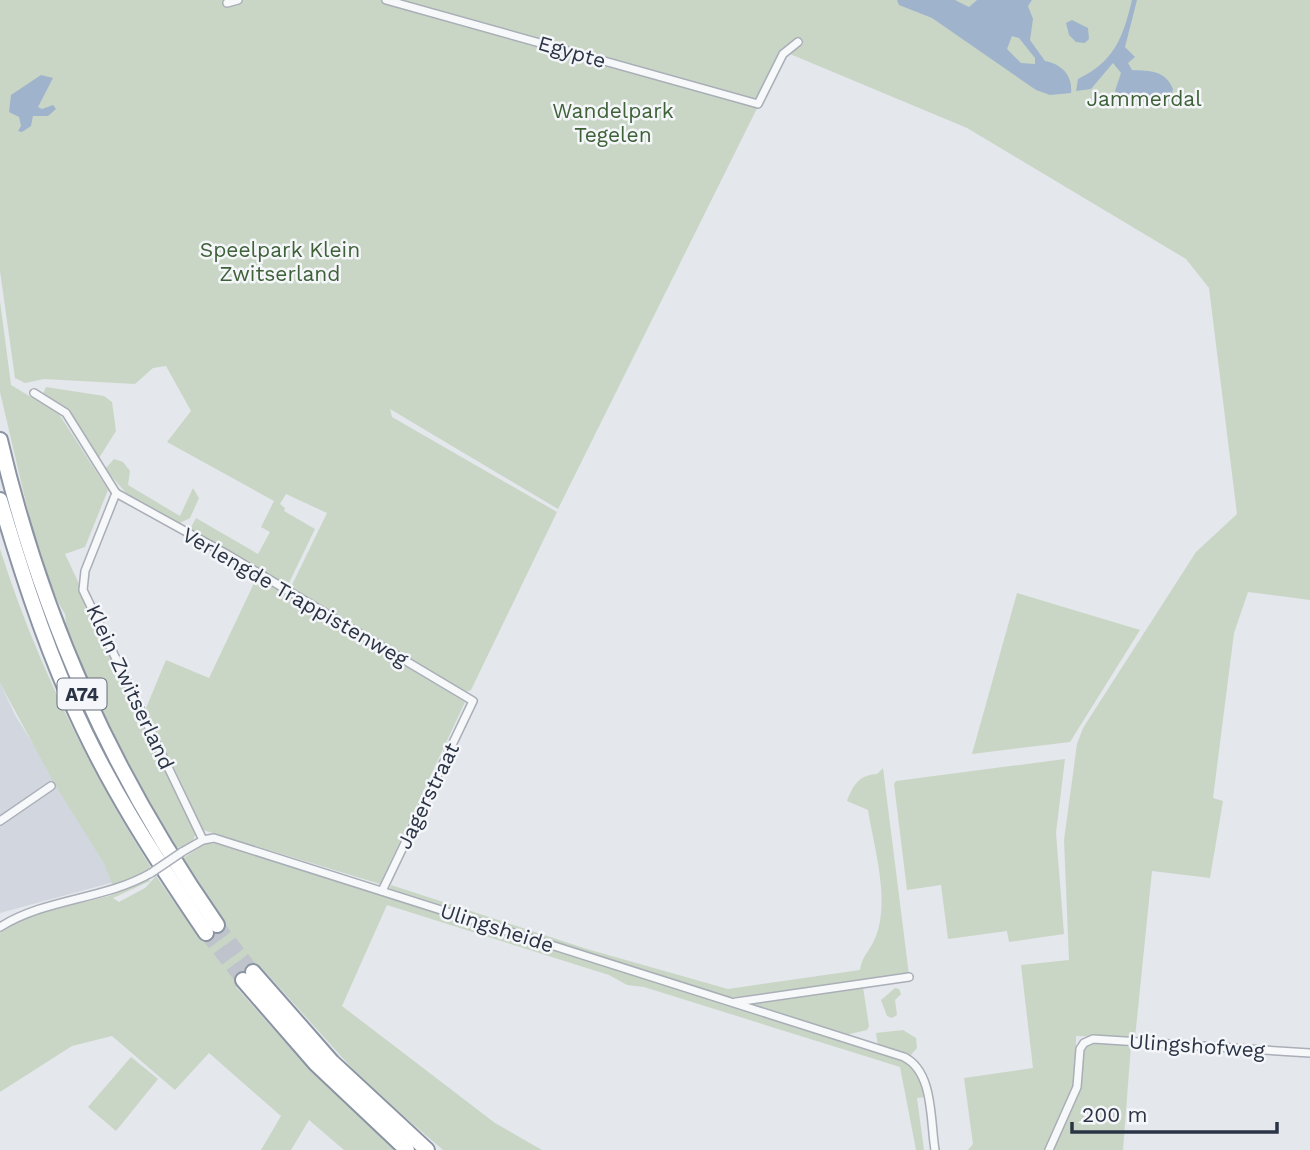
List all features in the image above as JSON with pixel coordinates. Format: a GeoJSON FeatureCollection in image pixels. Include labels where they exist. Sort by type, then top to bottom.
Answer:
{"type":"FeatureCollection","features":[{"type":"Feature","properties":{"kind":"highway","name":"A74"},"geometry":{"type":"LineString","coordinates":[[0,440],[38,579],[83,696],[211,929],[138,829],[70,699],[38,621],[0,500]]}},
{"type":"Feature","properties":{"kind":"highway"},"geometry":{"type":"LineString","coordinates":[[407,1150],[316,1064],[248,976],[332,1062],[427,1150]]}},
{"type":"Feature","properties":{"kind":"street"},"geometry":{"type":"LineString","coordinates":[[228,3],[238,0]]}},
{"type":"Feature","properties":{"kind":"street","name":"Egypte"},"geometry":{"type":"LineString","coordinates":[[386,0],[758,104],[783,54],[798,42]]}},
{"type":"Feature","properties":{"kind":"street"},"geometry":{"type":"LineString","coordinates":[[34,393],[66,413],[116,493]]}},
{"type":"Feature","properties":{"kind":"street","name":"Verlengde Trappistenweg"},"geometry":{"type":"LineString","coordinates":[[116,493],[230,556],[473,701]]}},
{"type":"Feature","properties":{"kind":"street","name":"Klein Zwitserland"},"geometry":{"type":"LineString","coordinates":[[116,493],[85,571],[83,590],[203,840]]}},
{"type":"Feature","properties":{"kind":"street","name":"Jagerstraat"},"geometry":{"type":"LineString","coordinates":[[382,891],[473,701]]}},
{"type":"Feature","properties":{"kind":"street"},"geometry":{"type":"LineString","coordinates":[[0,821],[51,786]]}},
{"type":"Feature","properties":{"kind":"street","name":"Ulingsheide"},"geometry":{"type":"LineString","coordinates":[[203,840],[214,838],[736,1003],[916,1063],[924,1074],[935,1150]]}},
{"type":"Feature","properties":{"kind":"street"},"geometry":{"type":"LineString","coordinates":[[0,927],[30,912],[114,891],[151,873],[203,840]]}},
{"type":"Feature","properties":{"kind":"street"},"geometry":{"type":"LineString","coordinates":[[736,1003],[736,1000],[909,977]]}},
{"type":"Feature","properties":{"kind":"street","name":"Ulingshofweg"},"geometry":{"type":"LineString","coordinates":[[1049,1150],[1077,1087],[1080,1049],[1084,1042],[1093,1039],[1310,1053]]}},
{"type":"Feature","properties":{"kind":"shaded area"},"geometry":{"type":"Polygon","coordinates":[[[0,683],[15,715],[118,881],[0,913],[0,683]]]}},
{"type":"Feature","properties":{"kind":"green space"},"geometry":{"type":"Polygon","coordinates":[[[0,0],[1310,0],[1310,600],[1248,592],[1234,633],[1213,798],[1223,801],[1210,878],[1152,871],[1135,1038],[1076,1036],[1076,1081],[1046,1150],[968,1150],[973,1144],[964,1078],[1033,1068],[1021,965],[1069,960],[1064,840],[1077,744],[1083,728],[1196,552],[1237,514],[1209,288],[1186,259],[967,128],[790,54],[783,56],[558,509],[390,409],[392,417],[557,512],[471,690],[466,692],[290,589],[327,513],[286,494],[280,504],[285,508],[284,511],[315,529],[287,587],[189,531],[196,518],[258,554],[270,532],[261,527],[274,501],[167,442],[191,411],[166,366],[153,368],[135,384],[44,379],[25,383],[15,378],[0,271],[0,0]]]}},
{"type":"Feature","properties":{"kind":"green space"},"geometry":{"type":"Polygon","coordinates":[[[0,301],[11,385],[59,414],[108,490],[85,547],[65,554],[196,832],[193,841],[180,849],[176,849],[113,737],[67,632],[65,614],[55,597],[34,537],[0,392],[0,301]]]}},
{"type":"Feature","properties":{"kind":"green space"},"geometry":{"type":"Polygon","coordinates":[[[46,387],[104,396],[112,402],[116,431],[99,458],[75,422],[43,394],[46,387]]]}},
{"type":"Feature","properties":{"kind":"green space"},"geometry":{"type":"Polygon","coordinates":[[[114,459],[123,462],[130,471],[128,485],[180,516],[193,488],[199,498],[190,518],[176,525],[128,495],[105,469],[114,459]]]}},
{"type":"Feature","properties":{"kind":"green space"},"geometry":{"type":"Polygon","coordinates":[[[0,549],[46,672],[105,790],[150,866],[149,870],[113,887],[104,863],[54,783],[0,683],[0,549]]]}},
{"type":"Feature","properties":{"kind":"green space"},"geometry":{"type":"Polygon","coordinates":[[[257,577],[465,702],[380,884],[203,830],[146,708],[166,660],[209,678],[257,577]]]}},
{"type":"Feature","properties":{"kind":"green space"},"geometry":{"type":"Polygon","coordinates":[[[1017,593],[1140,630],[1070,742],[972,754],[1017,593]]]}},
{"type":"Feature","properties":{"kind":"green space"},"geometry":{"type":"Polygon","coordinates":[[[1065,759],[1056,833],[1064,934],[1009,942],[1007,931],[948,939],[941,885],[907,890],[894,784],[896,781],[1065,759]]]}},
{"type":"Feature","properties":{"kind":"green space"},"geometry":{"type":"Polygon","coordinates":[[[883,768],[909,975],[727,998],[389,891],[391,885],[587,949],[728,989],[860,970],[880,921],[881,889],[868,810],[847,801],[858,782],[866,776],[877,774],[883,768]]]}},
{"type":"Feature","properties":{"kind":"green space"},"geometry":{"type":"Polygon","coordinates":[[[217,843],[903,1060],[916,1071],[922,1085],[924,1097],[917,1098],[924,1150],[916,1150],[900,1067],[644,987],[627,985],[609,975],[387,905],[342,1006],[495,1123],[542,1150],[443,1150],[365,1083],[261,967],[236,987],[309,1069],[396,1150],[344,1150],[309,1120],[291,1150],[261,1150],[281,1116],[209,1053],[175,1090],[112,1036],[72,1046],[0,1092],[0,931],[31,915],[109,896],[148,878],[150,881],[113,898],[119,902],[145,888],[156,876],[199,938],[223,919],[182,859],[205,844],[217,843]]]}},
{"type":"Feature","properties":{"kind":"green space"},"geometry":{"type":"Polygon","coordinates":[[[863,987],[869,1026],[867,1030],[845,1035],[749,1004],[750,1000],[863,987]]]}},
{"type":"Feature","properties":{"kind":"green space"},"geometry":{"type":"Polygon","coordinates":[[[895,988],[899,989],[901,994],[895,1000],[897,1015],[892,1018],[887,1016],[881,1000],[895,988]]]}},
{"type":"Feature","properties":{"kind":"green space"},"geometry":{"type":"Polygon","coordinates":[[[903,1030],[916,1038],[917,1048],[910,1056],[878,1046],[876,1033],[903,1030]]]}},
{"type":"Feature","properties":{"kind":"green space"},"geometry":{"type":"Polygon","coordinates":[[[1093,1042],[1131,1045],[1123,1150],[1053,1150],[1079,1090],[1083,1049],[1093,1042]]]}},
{"type":"Feature","properties":{"kind":"green space"},"geometry":{"type":"Polygon","coordinates":[[[131,1057],[158,1079],[116,1131],[88,1107],[131,1057]]]}},
{"type":"Feature","properties":{"kind":"water"},"geometry":{"type":"Polygon","coordinates":[[[897,0],[955,0],[969,7],[977,0],[1032,0],[1028,6],[1033,19],[1030,40],[1045,61],[1065,71],[1070,81],[1071,93],[1050,95],[1036,90],[932,18],[899,5],[897,0]],[[1012,36],[1007,49],[1021,63],[1035,64],[1035,58],[1019,38],[1012,36]]]}},
{"type":"Feature","properties":{"kind":"water"},"geometry":{"type":"Polygon","coordinates":[[[1132,0],[1137,0],[1125,47],[1135,57],[1128,63],[1132,70],[1157,73],[1170,83],[1173,89],[1170,100],[1161,106],[1118,96],[1115,91],[1121,73],[1113,63],[1091,89],[1076,91],[1078,79],[1101,64],[1116,47],[1132,0]]]}},
{"type":"Feature","properties":{"kind":"water"},"geometry":{"type":"Polygon","coordinates":[[[1072,20],[1088,28],[1089,39],[1085,43],[1076,42],[1069,35],[1066,23],[1072,20]]]}},
{"type":"Feature","properties":{"kind":"water"},"geometry":{"type":"Polygon","coordinates":[[[41,75],[53,78],[38,107],[42,109],[53,105],[56,109],[48,116],[33,116],[31,126],[22,132],[18,131],[21,126],[19,117],[9,112],[11,95],[41,75]]]}},
{"type":"Feature","properties":{"kind":"tunnel"},"geometry":{"type":"LineString","coordinates":[[217,925],[253,972]]}},
{"type":"Feature","properties":{"kind":"tunnel"},"geometry":{"type":"LineString","coordinates":[[206,933],[243,980]]}},
{"type":"Feature","properties":{"kind":"park label","name":"Jammerdal"},"geometry":{"type":"Point","coordinates":[1144,99]}},
{"type":"Feature","properties":{"kind":"park label","name":"Wandelpark Tegelen"},"geometry":{"type":"Point","coordinates":[613,123]}},
{"type":"Feature","properties":{"kind":"park label","name":"Speelpark Klein Zwitserland"},"geometry":{"type":"Point","coordinates":[280,262]}}]}
